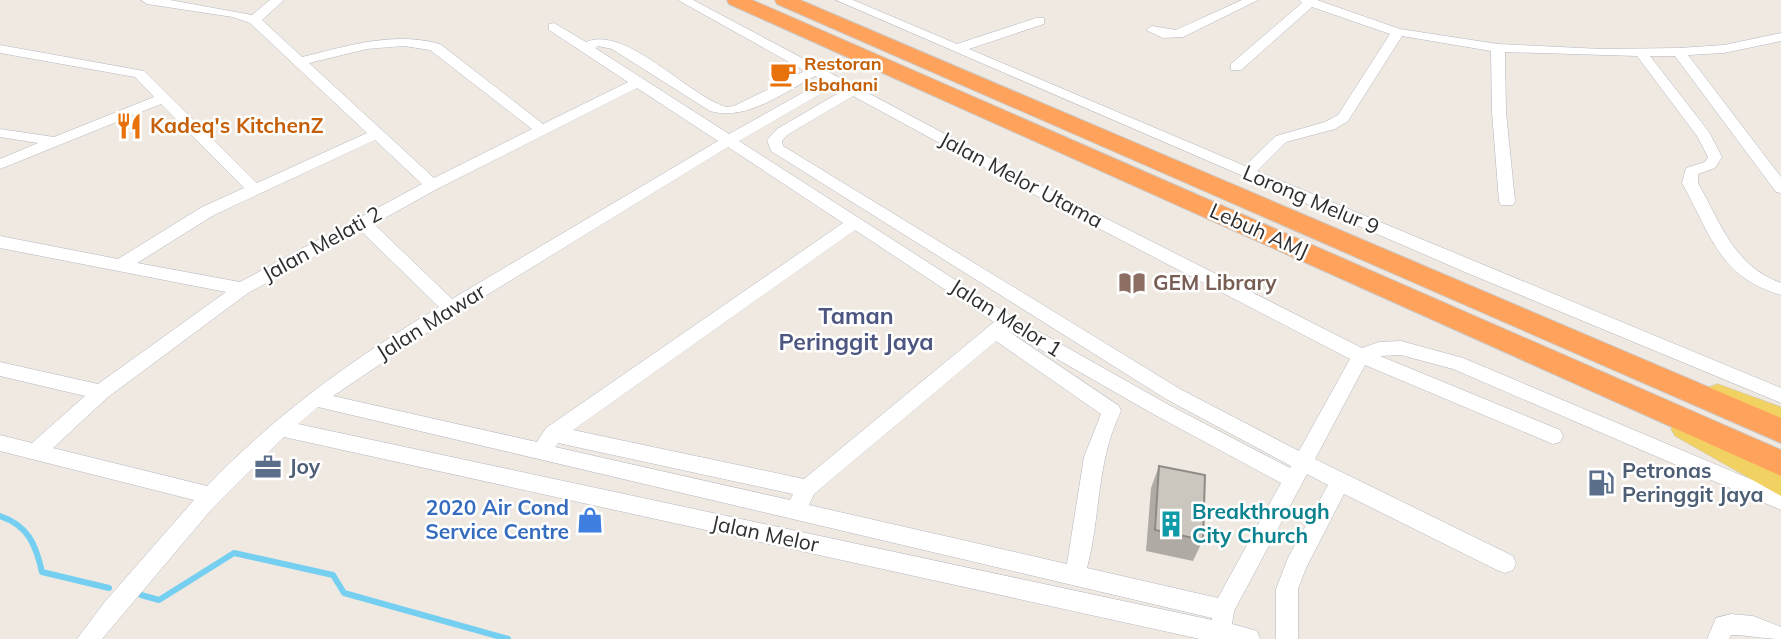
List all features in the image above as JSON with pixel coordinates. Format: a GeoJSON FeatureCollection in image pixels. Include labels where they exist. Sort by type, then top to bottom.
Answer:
{"type":"FeatureCollection","features":[{"type":"Feature","properties":{"kind":"highway","name":"Lebuh AMJ"},"geometry":{"type":"LineString","coordinates":[[736,0],[1781,463]]}},
{"type":"Feature","properties":{"kind":"highway","name":"Lebuh AMJ"},"geometry":{"type":"LineString","coordinates":[[784,0],[1472,282],[1638,369],[1781,431]]}},
{"type":"Feature","properties":{"kind":"main road"},"geometry":{"type":"LineString","coordinates":[[1638,369],[1735,399],[1781,417]]}},
{"type":"Feature","properties":{"kind":"main road"},"geometry":{"type":"LineString","coordinates":[[1602,382],[1781,485]]}},
{"type":"Feature","properties":{"kind":"street"},"geometry":{"type":"LineString","coordinates":[[147,0],[167,1],[254,20],[432,185]]}},
{"type":"Feature","properties":{"kind":"street"},"geometry":{"type":"LineString","coordinates":[[254,20],[278,0]]}},
{"type":"Feature","properties":{"kind":"street","name":"Jalan Melor Utama"},"geometry":{"type":"LineString","coordinates":[[684,0],[1055,199],[1361,356],[1553,436]]}},
{"type":"Feature","properties":{"kind":"street","name":"Lorong Melur 9"},"geometry":{"type":"LineString","coordinates":[[842,0],[1247,173],[1472,282],[1781,396]]}},
{"type":"Feature","properties":{"kind":"street"},"geometry":{"type":"LineString","coordinates":[[1152,30],[1163,34],[1178,34],[1252,0]]}},
{"type":"Feature","properties":{"kind":"street"},"geometry":{"type":"LineString","coordinates":[[1236,67],[1308,1],[1398,32],[1497,48],[1679,52],[1724,49],[1781,37]]}},
{"type":"Feature","properties":{"kind":"street"},"geometry":{"type":"LineString","coordinates":[[867,36],[891,21]]}},
{"type":"Feature","properties":{"kind":"street"},"geometry":{"type":"LineString","coordinates":[[956,49],[1040,22]]}},
{"type":"Feature","properties":{"kind":"street","name":"Jalan Melor 1"},"geometry":{"type":"LineString","coordinates":[[555,27],[804,191],[952,284],[1001,327],[1162,410],[1299,471]]}},
{"type":"Feature","properties":{"kind":"street"},"geometry":{"type":"LineString","coordinates":[[1247,173],[1284,137],[1325,128],[1343,118],[1398,32]]}},
{"type":"Feature","properties":{"kind":"street"},"geometry":{"type":"LineString","coordinates":[[298,62],[356,48],[417,42],[435,47],[541,130]]}},
{"type":"Feature","properties":{"kind":"street"},"geometry":{"type":"LineString","coordinates":[[585,47],[597,42],[616,46],[684,89],[725,111],[737,110],[817,69]]}},
{"type":"Feature","properties":{"kind":"street"},"geometry":{"type":"LineString","coordinates":[[1497,48],[1499,112],[1507,201]]}},
{"type":"Feature","properties":{"kind":"street"},"geometry":{"type":"LineString","coordinates":[[0,49],[139,74],[253,188]]}},
{"type":"Feature","properties":{"kind":"street"},"geometry":{"type":"LineString","coordinates":[[1640,52],[1704,135],[1715,157],[1710,164],[1691,171],[1690,183],[1731,257],[1739,268],[1753,279],[1781,289]]}},
{"type":"Feature","properties":{"kind":"street"},"geometry":{"type":"LineString","coordinates":[[1679,52],[1781,188]]}},
{"type":"Feature","properties":{"kind":"street","name":"Jalan Mawar"},"geometry":{"type":"LineString","coordinates":[[88,639],[209,495],[315,399],[451,308],[728,141],[835,80]]}},
{"type":"Feature","properties":{"kind":"street","name":"Jalan Melati 2"},"geometry":{"type":"LineString","coordinates":[[36,452],[101,392],[242,289],[432,185],[638,82]]}},
{"type":"Feature","properties":{"kind":"street"},"geometry":{"type":"LineString","coordinates":[[664,99],[684,89]]}},
{"type":"Feature","properties":{"kind":"street"},"geometry":{"type":"LineString","coordinates":[[853,90],[782,132],[774,140],[776,148],[969,270],[1299,471],[1340,482],[1505,563]]}},
{"type":"Feature","properties":{"kind":"street"},"geometry":{"type":"LineString","coordinates":[[777,91],[814,112]]}},
{"type":"Feature","properties":{"kind":"street"},"geometry":{"type":"LineString","coordinates":[[0,163],[164,98]]}},
{"type":"Feature","properties":{"kind":"street"},"geometry":{"type":"LineString","coordinates":[[0,133],[54,142]]}},
{"type":"Feature","properties":{"kind":"street"},"geometry":{"type":"LineString","coordinates":[[121,265],[186,223],[253,188],[378,133]]}},
{"type":"Feature","properties":{"kind":"street"},"geometry":{"type":"LineString","coordinates":[[804,191],[823,178]]}},
{"type":"Feature","properties":{"kind":"street"},"geometry":{"type":"LineString","coordinates":[[362,222],[451,308]]}},
{"type":"Feature","properties":{"kind":"street"},"geometry":{"type":"LineString","coordinates":[[547,443],[854,223]]}},
{"type":"Feature","properties":{"kind":"street"},"geometry":{"type":"LineString","coordinates":[[0,242],[242,289]]}},
{"type":"Feature","properties":{"kind":"street"},"geometry":{"type":"LineString","coordinates":[[952,284],[969,270]]}},
{"type":"Feature","properties":{"kind":"street"},"geometry":{"type":"LineString","coordinates":[[794,510],[807,488],[1001,327],[1112,411],[1096,451],[1084,548],[1075,575]]}},
{"type":"Feature","properties":{"kind":"street"},"geometry":{"type":"LineString","coordinates":[[1224,634],[1223,610],[1361,356],[1379,349],[1401,348],[1448,360],[1781,502]]}},
{"type":"Feature","properties":{"kind":"street"},"geometry":{"type":"LineString","coordinates":[[0,369],[101,392]]}},
{"type":"Feature","properties":{"kind":"street","name":"Jalan Melor"},"geometry":{"type":"LineString","coordinates":[[315,399],[547,443],[603,466],[1223,610]]}},
{"type":"Feature","properties":{"kind":"street","name":"Jalan Melor"},"geometry":{"type":"LineString","coordinates":[[280,428],[1249,639]]}},
{"type":"Feature","properties":{"kind":"street"},"geometry":{"type":"LineString","coordinates":[[0,443],[209,495]]}},
{"type":"Feature","properties":{"kind":"street"},"geometry":{"type":"LineString","coordinates":[[547,443],[807,488]]}},
{"type":"Feature","properties":{"kind":"street"},"geometry":{"type":"LineString","coordinates":[[589,495],[603,466]]}},
{"type":"Feature","properties":{"kind":"street"},"geometry":{"type":"LineString","coordinates":[[1287,639],[1287,589],[1296,565],[1340,482]]}},
{"type":"Feature","properties":{"kind":"street"},"geometry":{"type":"LineString","coordinates":[[905,564],[912,537]]}},
{"type":"Feature","properties":{"kind":"street"},"geometry":{"type":"LineString","coordinates":[[1718,639],[1724,626],[1734,623],[1750,625],[1781,638]]}},
{"type":"Feature","properties":{"kind":"building"},"geometry":{"type":"Polygon","coordinates":[[[1159,466],[1205,475],[1203,540],[1155,530],[1159,466]]]}},
{"type":"Feature","properties":{"kind":"waterway"},"geometry":{"type":"LineString","coordinates":[[0,516],[18,525],[29,537],[42,572],[109,588]]}},
{"type":"Feature","properties":{"kind":"waterway"},"geometry":{"type":"LineString","coordinates":[[141,595],[159,600],[234,553],[333,575],[344,593],[508,639]]}},
{"type":"Feature","properties":{"kind":"place","name":"Restoran Isbahani"},"geometry":{"type":"Point","coordinates":[783,74]}},
{"type":"Feature","properties":{"kind":"place","name":"Kadeq's KitchenZ"},"geometry":{"type":"Point","coordinates":[129,126]}},
{"type":"Feature","properties":{"kind":"place","name":"GEM Library"},"geometry":{"type":"Point","coordinates":[1132,283]}},
{"type":"Feature","properties":{"kind":"place","name":"Joy"},"geometry":{"type":"Point","coordinates":[268,467]}},
{"type":"Feature","properties":{"kind":"place","name":"Petronas Peringgit Jaya"},"geometry":{"type":"Point","coordinates":[1601,483]}},
{"type":"Feature","properties":{"kind":"place","name":"2020 Air Cond Service Centre"},"geometry":{"type":"Point","coordinates":[590,520]}},
{"type":"Feature","properties":{"kind":"place","name":"Breakthrough City Church"},"geometry":{"type":"Point","coordinates":[1171,524]}},
{"type":"Feature","properties":{"kind":"district","name":"Taman Peringgit Jaya"},"geometry":{"type":"Point","coordinates":[856,329]}}]}
